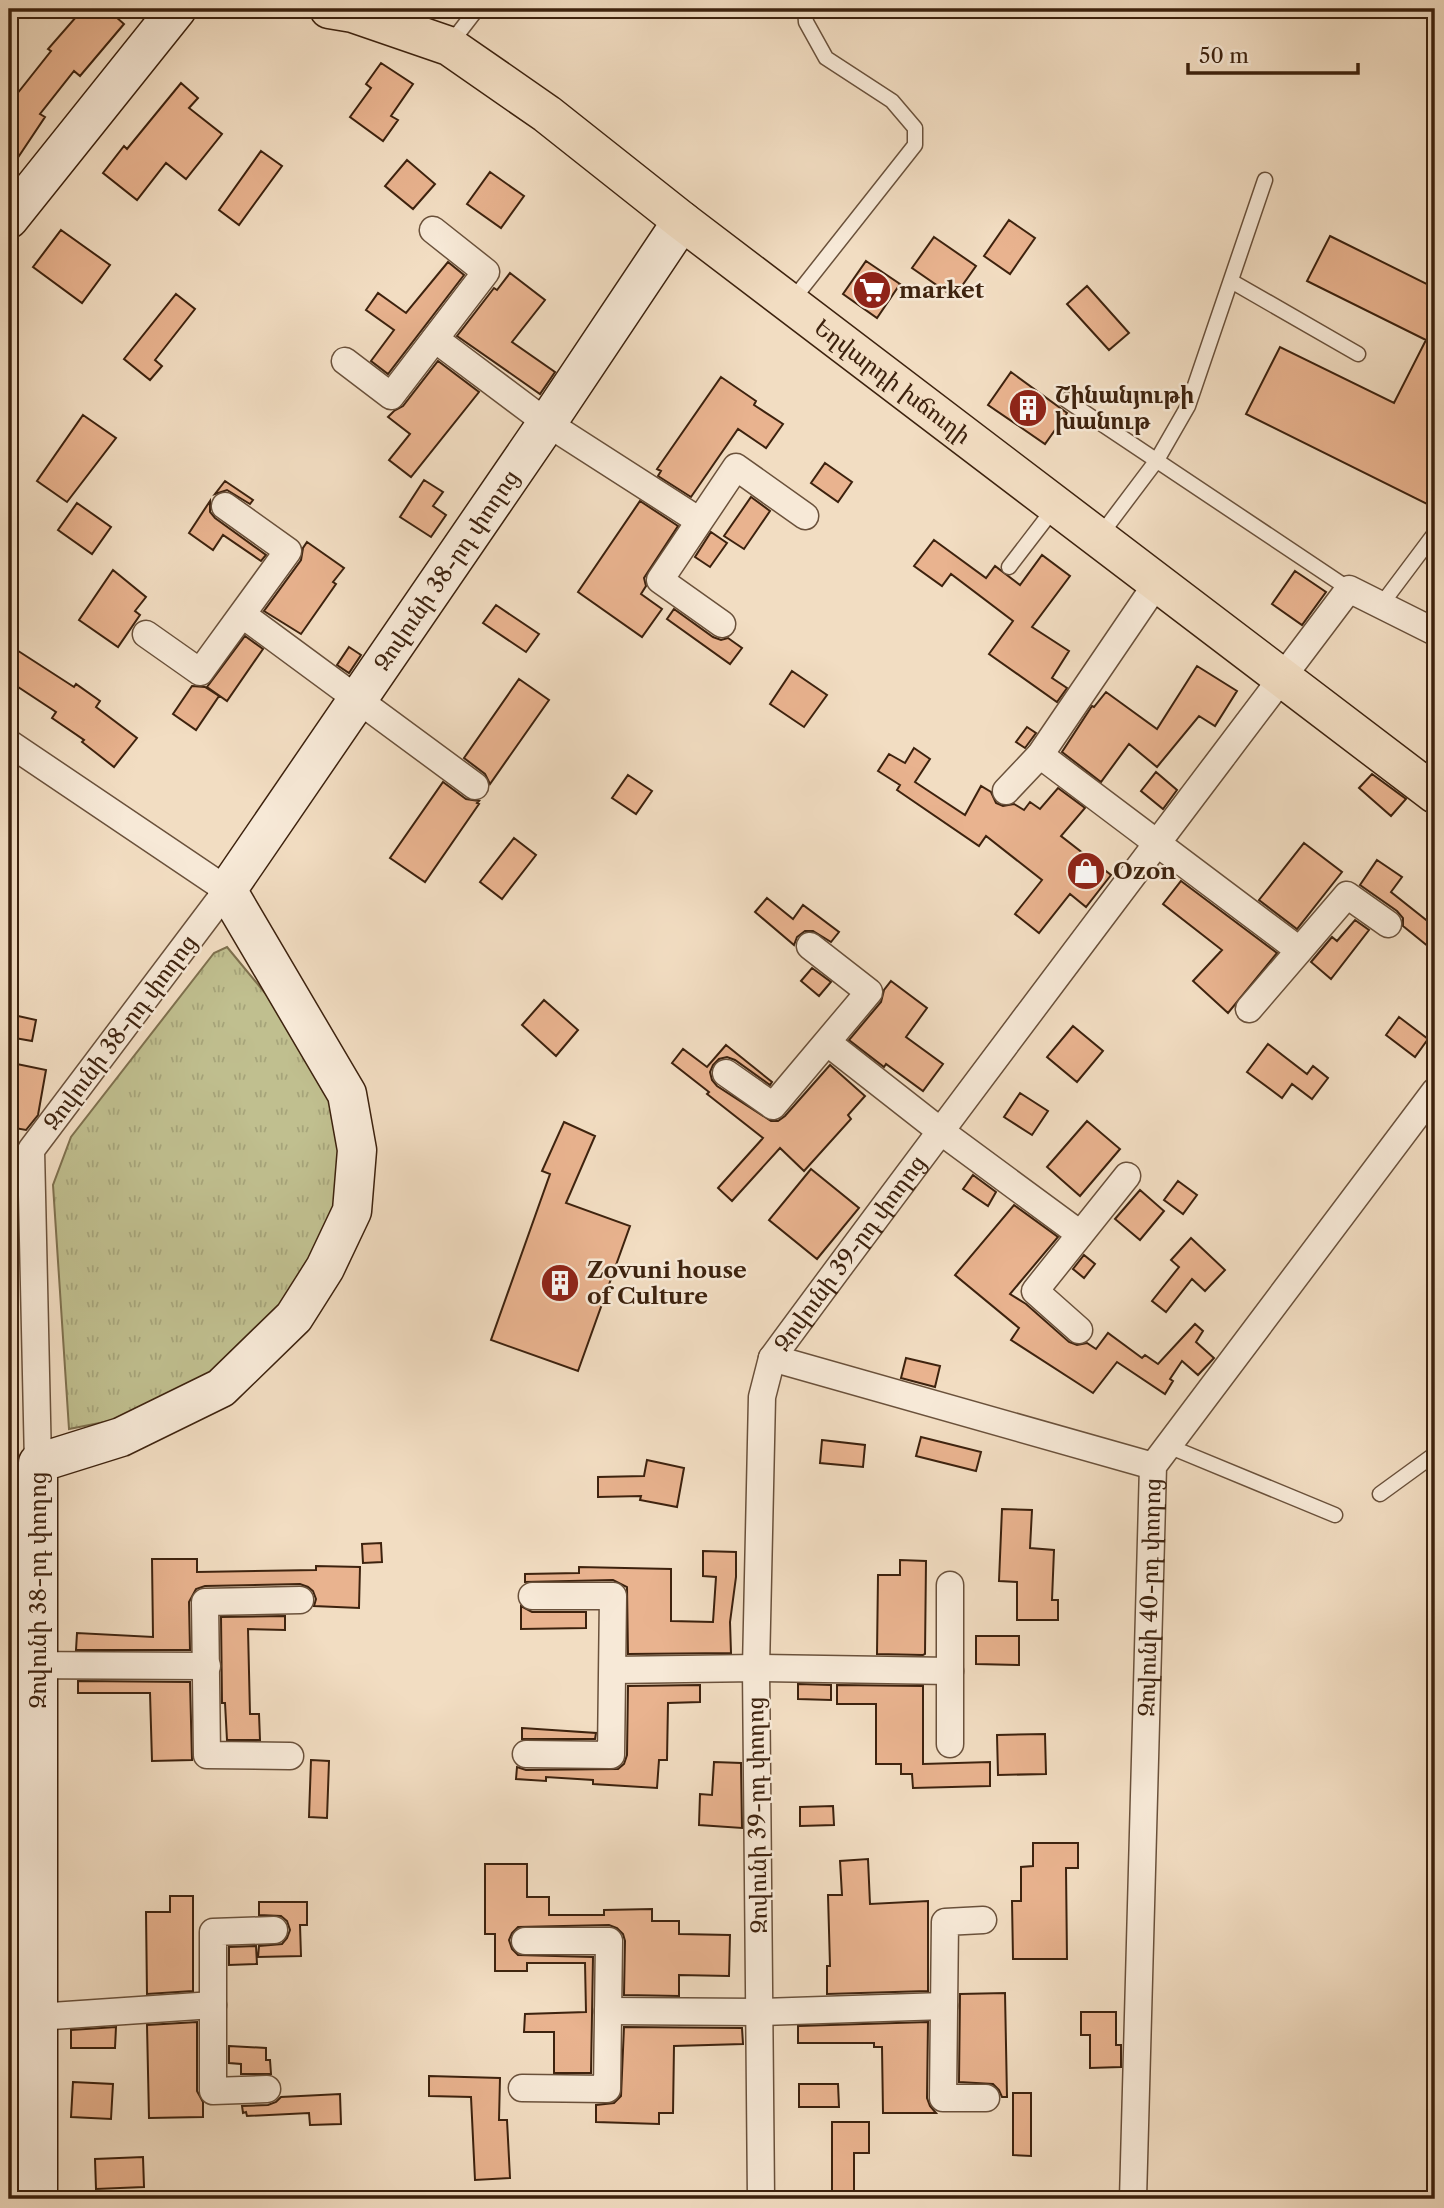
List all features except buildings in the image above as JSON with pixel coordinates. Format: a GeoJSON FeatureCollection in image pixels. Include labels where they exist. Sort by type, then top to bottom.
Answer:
{"type":"FeatureCollection","features":[{"type":"Feature","properties":{"kind":"main road","name":"Եղվարդի խճուղի"},"geometry":{"type":"LineString","coordinates":[[329,9],[354,13],[449,46],[547,114],[682,221],[1435,794]]}},
{"type":"Feature","properties":{"kind":"street"},"geometry":{"type":"LineString","coordinates":[[9,219],[177,9]]}},
{"type":"Feature","properties":{"kind":"street","name":"Զովունի 38-րդ փողոց"},"geometry":{"type":"LineString","coordinates":[[38,2199],[23,2016],[23,1665],[38,1464],[20,1146],[227,890],[547,424],[682,221]]}},
{"type":"Feature","properties":{"kind":"street"},"geometry":{"type":"LineString","coordinates":[[345,361],[391,396],[486,272],[433,230]]}},
{"type":"Feature","properties":{"kind":"street"},"geometry":{"type":"LineString","coordinates":[[435,340],[547,424],[698,520]]}},
{"type":"Feature","properties":{"kind":"street"},"geometry":{"type":"LineString","coordinates":[[722,624],[660,580],[736,467],[806,516]]}},
{"type":"Feature","properties":{"kind":"street"},"geometry":{"type":"LineString","coordinates":[[146,634],[200,672],[288,551],[225,506]]}},
{"type":"Feature","properties":{"kind":"street"},"geometry":{"type":"LineString","coordinates":[[1006,791],[1040,755],[1157,583]]}},
{"type":"Feature","properties":{"kind":"street"},"geometry":{"type":"LineString","coordinates":[[1349,589],[1435,632]]}},
{"type":"Feature","properties":{"kind":"street","name":"Զովունի 39-րդ փողոց"},"geometry":{"type":"LineString","coordinates":[[761,2199],[756,1668],[762,1397],[772,1358],[939,1130],[1349,589]]}},
{"type":"Feature","properties":{"kind":"street"},"geometry":{"type":"LineString","coordinates":[[243,615],[475,786]]}},
{"type":"Feature","properties":{"kind":"street"},"geometry":{"type":"LineString","coordinates":[[9,743],[227,890],[347,1094],[357,1150],[352,1210],[325,1268],[294,1317],[221,1388],[121,1437],[38,1464]]}},
{"type":"Feature","properties":{"kind":"street"},"geometry":{"type":"LineString","coordinates":[[1040,755],[1299,950]]}},
{"type":"Feature","properties":{"kind":"street"},"geometry":{"type":"LineString","coordinates":[[1249,1009],[1348,895],[1388,924]]}},
{"type":"Feature","properties":{"kind":"street"},"geometry":{"type":"LineString","coordinates":[[726,1073],[774,1106],[869,992],[810,946]]}},
{"type":"Feature","properties":{"kind":"street"},"geometry":{"type":"LineString","coordinates":[[828,1043],[939,1130],[1080,1234]]}},
{"type":"Feature","properties":{"kind":"street","name":"Զովունի 40-րդ փողոց"},"geometry":{"type":"LineString","coordinates":[[1133,2199],[1160,1456],[1435,1091]]}},
{"type":"Feature","properties":{"kind":"street"},"geometry":{"type":"LineString","coordinates":[[1079,1329],[1035,1291],[1127,1176]]}},
{"type":"Feature","properties":{"kind":"street"},"geometry":{"type":"LineString","coordinates":[[772,1358],[1160,1456]]}},
{"type":"Feature","properties":{"kind":"street"},"geometry":{"type":"LineString","coordinates":[[950,1585],[950,1744]]}},
{"type":"Feature","properties":{"kind":"street"},"geometry":{"type":"LineString","coordinates":[[526,1754],[611,1755],[613,1596],[532,1596]]}},
{"type":"Feature","properties":{"kind":"street"},"geometry":{"type":"LineString","coordinates":[[290,1756],[207,1755],[205,1602],[300,1600]]}},
{"type":"Feature","properties":{"kind":"street"},"geometry":{"type":"LineString","coordinates":[[23,1665],[207,1666]]}},
{"type":"Feature","properties":{"kind":"street"},"geometry":{"type":"LineString","coordinates":[[613,1670],[756,1668],[950,1671]]}},
{"type":"Feature","properties":{"kind":"street"},"geometry":{"type":"LineString","coordinates":[[983,1920],[945,1922],[943,2098],[986,2098]]}},
{"type":"Feature","properties":{"kind":"street"},"geometry":{"type":"LineString","coordinates":[[267,2090],[213,2091],[213,1932],[274,1930]]}},
{"type":"Feature","properties":{"kind":"street"},"geometry":{"type":"LineString","coordinates":[[522,2088],[607,2089],[609,1941],[525,1941]]}},
{"type":"Feature","properties":{"kind":"street"},"geometry":{"type":"LineString","coordinates":[[23,2016],[213,2005]]}},
{"type":"Feature","properties":{"kind":"street"},"geometry":{"type":"LineString","coordinates":[[608,2011],[759,2012],[944,2006]]}},
{"type":"Feature","properties":{"kind":"lane"},"geometry":{"type":"LineString","coordinates":[[449,46],[477,9]]}},
{"type":"Feature","properties":{"kind":"lane"},"geometry":{"type":"LineString","coordinates":[[790,303],[915,145],[915,128],[892,102],[826,58],[806,22],[805,9]]}},
{"type":"Feature","properties":{"kind":"lane"},"geometry":{"type":"LineString","coordinates":[[1098,538],[1157,460],[1188,405],[1265,180]]}},
{"type":"Feature","properties":{"kind":"lane"},"geometry":{"type":"LineString","coordinates":[[1231,281],[1358,354]]}},
{"type":"Feature","properties":{"kind":"lane"},"geometry":{"type":"LineString","coordinates":[[1066,400],[1349,589]]}},
{"type":"Feature","properties":{"kind":"lane"},"geometry":{"type":"LineString","coordinates":[[1009,567],[1056,505]]}},
{"type":"Feature","properties":{"kind":"lane"},"geometry":{"type":"LineString","coordinates":[[1381,605],[1435,533]]}},
{"type":"Feature","properties":{"kind":"lane"},"geometry":{"type":"LineString","coordinates":[[1380,1494],[1435,1454]]}},
{"type":"Feature","properties":{"kind":"lane"},"geometry":{"type":"LineString","coordinates":[[1160,1456],[1335,1515]]}},
{"type":"Feature","properties":{"kind":"green space"},"geometry":{"type":"Polygon","coordinates":[[[227,947],[284,1016],[329,1097],[341,1133],[340,1188],[315,1262],[232,1362],[140,1415],[69,1429],[53,1185],[71,1137],[214,953],[227,947]]]}},
{"type":"Feature","properties":{"kind":"place","name":"market"},"geometry":{"type":"Point","coordinates":[872,290]}},
{"type":"Feature","properties":{"kind":"place","name":"Շինանյութի խանութ"},"geometry":{"type":"Point","coordinates":[1028,408]}},
{"type":"Feature","properties":{"kind":"place","name":"Ozon"},"geometry":{"type":"Point","coordinates":[1086,871]}},
{"type":"Feature","properties":{"kind":"place","name":"Zovuni house of Culture"},"geometry":{"type":"Point","coordinates":[560,1283]}}]}
